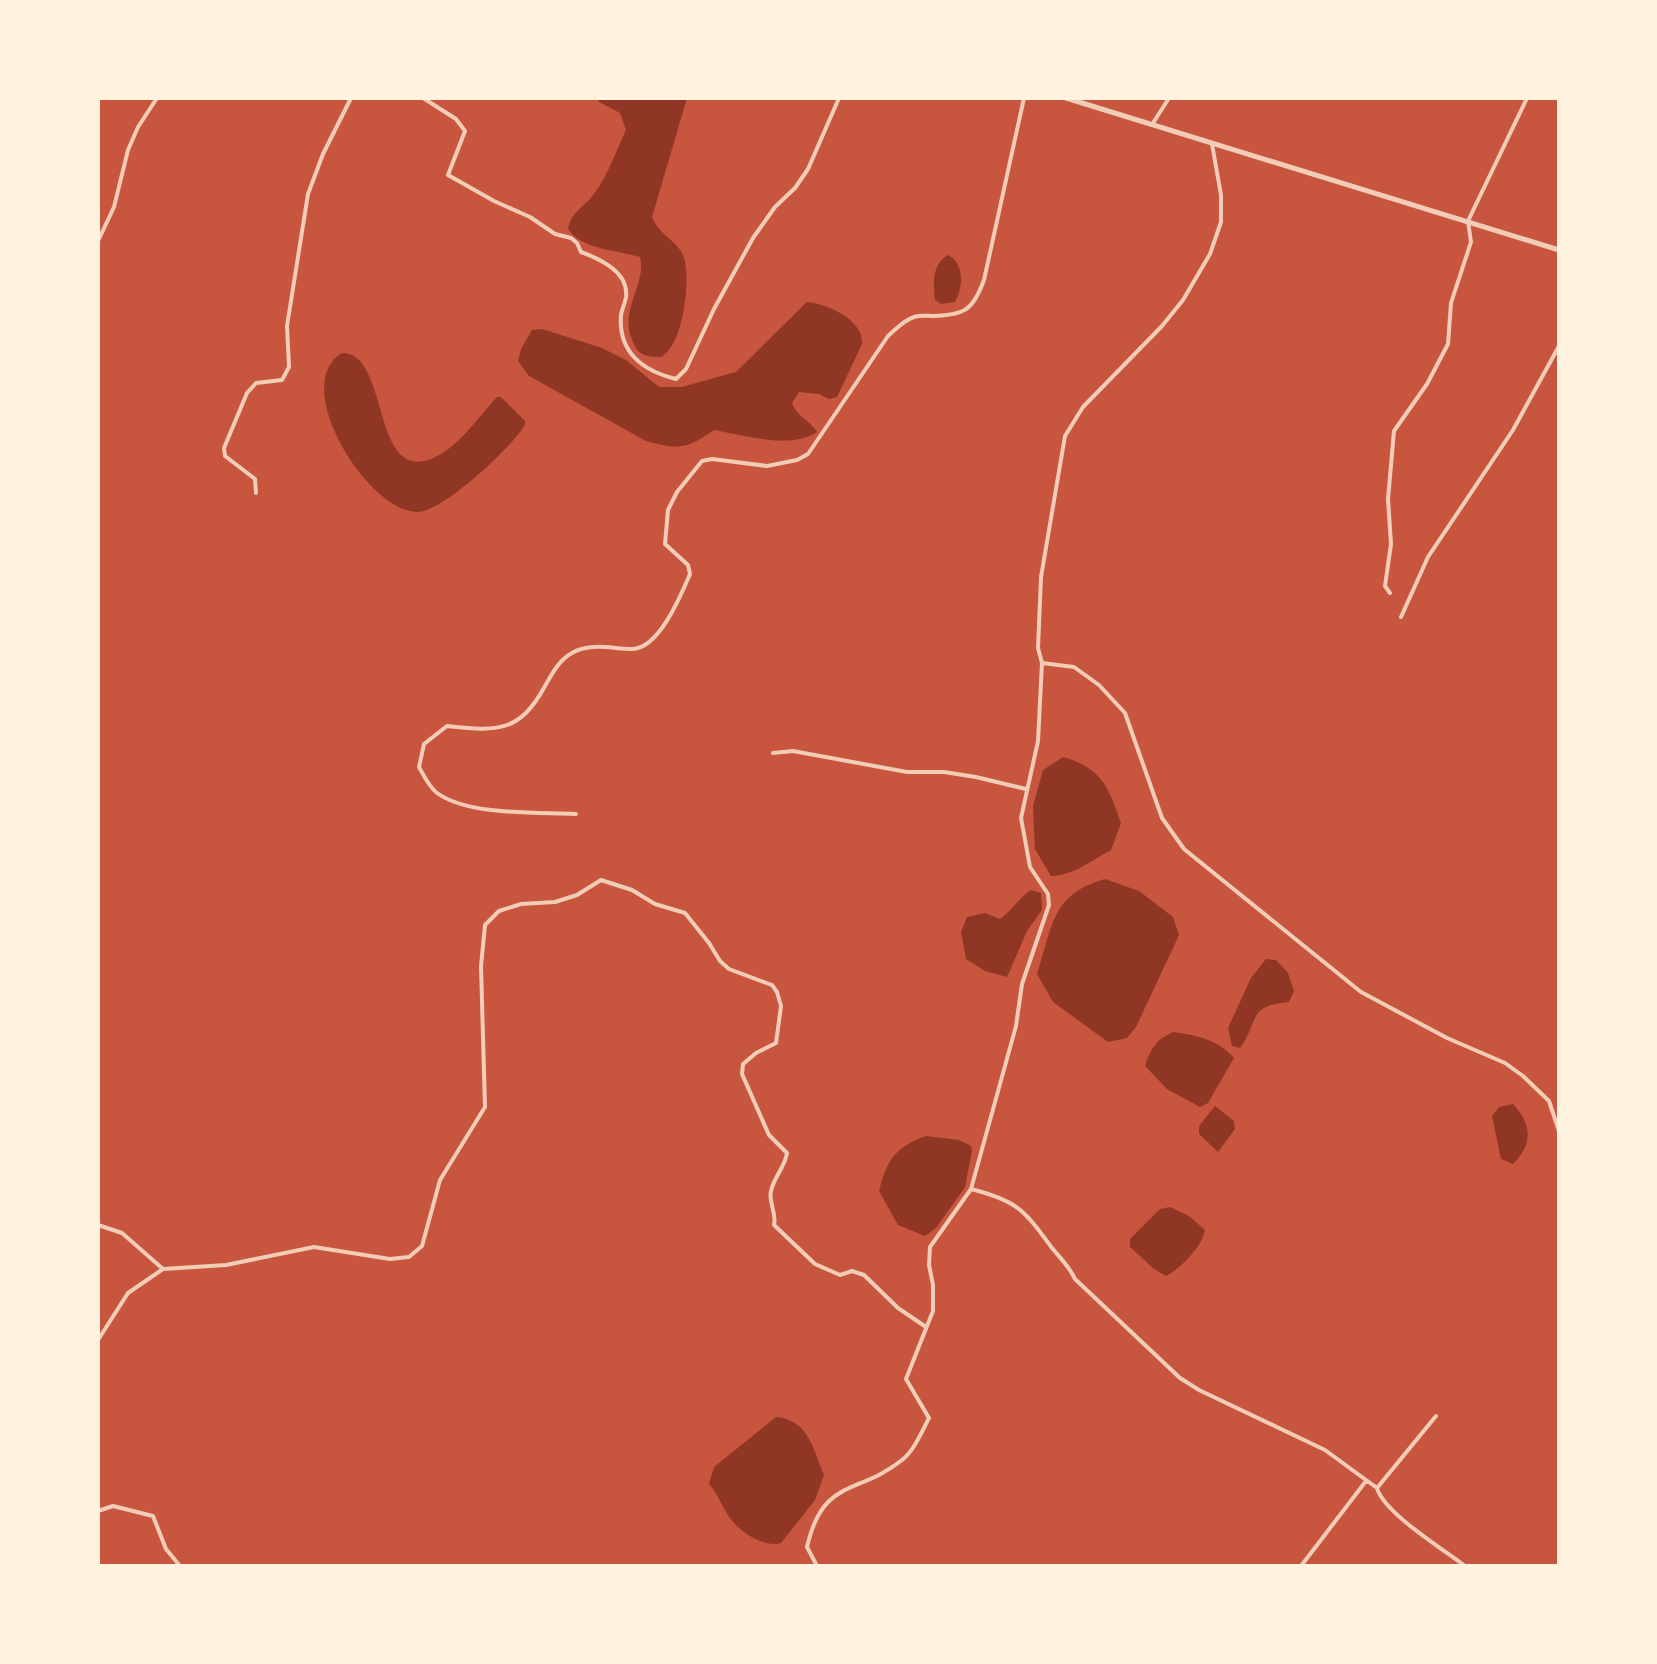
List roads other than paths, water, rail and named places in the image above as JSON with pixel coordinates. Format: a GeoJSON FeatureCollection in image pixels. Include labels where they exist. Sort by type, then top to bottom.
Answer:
{"type":"FeatureCollection","features":[{"type":"Feature","properties":{"kind":"street"},"geometry":{"type":"LineString","coordinates":[[98,241],[114,207],[128,150],[138,127],[157,98]]}},
{"type":"Feature","properties":{"kind":"street"},"geometry":{"type":"LineString","coordinates":[[256,493],[255,479],[225,456],[224,448],[235,428],[247,393],[256,383],[282,380],[289,367],[287,326],[308,194],[323,154],[351,98]]}},
{"type":"Feature","properties":{"kind":"street"},"geometry":{"type":"LineString","coordinates":[[423,98],[456,119],[465,131],[448,175],[530,217],[555,234],[571,238],[581,252],[616,270],[627,294],[621,315],[629,352],[653,374],[676,379],[686,369],[753,238],[808,169],[839,98]]}},
{"type":"Feature","properties":{"kind":"street"},"geometry":{"type":"LineString","coordinates":[[576,814],[474,807],[439,795],[419,767],[424,744],[447,726],[499,730],[525,714],[532,709],[555,669],[576,650],[618,646],[634,649],[655,639],[690,574],[688,565],[665,544],[668,510],[690,474],[702,461],[712,459],[767,466],[797,460],[808,454],[888,336],[916,316],[953,315],[969,309],[984,280],[1024,98]]}},
{"type":"Feature","properties":{"kind":"street"},"geometry":{"type":"LineString","coordinates":[[1066,98],[1559,250]]}},
{"type":"Feature","properties":{"kind":"street"},"geometry":{"type":"LineString","coordinates":[[1153,123],[1169,98]]}},
{"type":"Feature","properties":{"kind":"street"},"geometry":{"type":"LineString","coordinates":[[1390,593],[1385,586],[1391,544],[1388,499],[1394,431],[1439,364],[1448,344],[1451,303],[1471,242],[1468,221],[1527,98]]}},
{"type":"Feature","properties":{"kind":"street"},"geometry":{"type":"LineString","coordinates":[[817,1566],[807,1547],[815,1519],[824,1503],[842,1490],[875,1477],[905,1458],[929,1418],[906,1379],[933,1311],[930,1247],[971,1189],[1016,1026],[1022,984],[1049,905],[1048,894],[1030,867],[1021,818],[1038,741],[1042,663],[1038,648],[1043,555],[1065,436],[1083,407],[1176,308],[1210,254],[1221,222],[1221,195],[1212,144]]}},
{"type":"Feature","properties":{"kind":"street"},"geometry":{"type":"LineString","coordinates":[[1401,617],[1428,557],[1513,430],[1559,346]]}},
{"type":"Feature","properties":{"kind":"street"},"geometry":{"type":"LineString","coordinates":[[1042,663],[1074,667],[1099,685],[1125,713],[1162,818],[1184,849],[1361,992],[1447,1038],[1505,1063],[1523,1076],[1549,1101],[1559,1131]]}},
{"type":"Feature","properties":{"kind":"street"},"geometry":{"type":"LineString","coordinates":[[773,753],[793,751],[907,772],[944,772],[1026,789]]}},
{"type":"Feature","properties":{"kind":"street"},"geometry":{"type":"LineString","coordinates":[[98,1340],[128,1293],[163,1269],[226,1265],[314,1247],[390,1259],[409,1257],[422,1246],[440,1180],[485,1107],[481,966],[485,925],[499,911],[521,904],[555,902],[577,895],[601,880],[632,890],[655,904],[685,913],[729,969],[772,985],[781,1006],[776,1043],[743,1064],[742,1074],[769,1135],[787,1153],[771,1191],[776,1218],[774,1225],[815,1264],[840,1275],[852,1271],[864,1275],[898,1308],[926,1327]]}},
{"type":"Feature","properties":{"kind":"street"},"geometry":{"type":"LineString","coordinates":[[971,1189],[1024,1210],[1069,1266],[1075,1279],[1180,1378],[1325,1450],[1377,1488],[1380,1499],[1392,1511],[1465,1566]]}},
{"type":"Feature","properties":{"kind":"street"},"geometry":{"type":"LineString","coordinates":[[98,1225],[122,1233],[163,1269]]}},
{"type":"Feature","properties":{"kind":"street"},"geometry":{"type":"LineString","coordinates":[[1377,1488],[1436,1416]]}},
{"type":"Feature","properties":{"kind":"street"},"geometry":{"type":"LineString","coordinates":[[1301,1566],[1366,1481]]}},
{"type":"Feature","properties":{"kind":"street"},"geometry":{"type":"LineString","coordinates":[[98,1511],[113,1506],[153,1516],[166,1549],[180,1566]]}}]}
